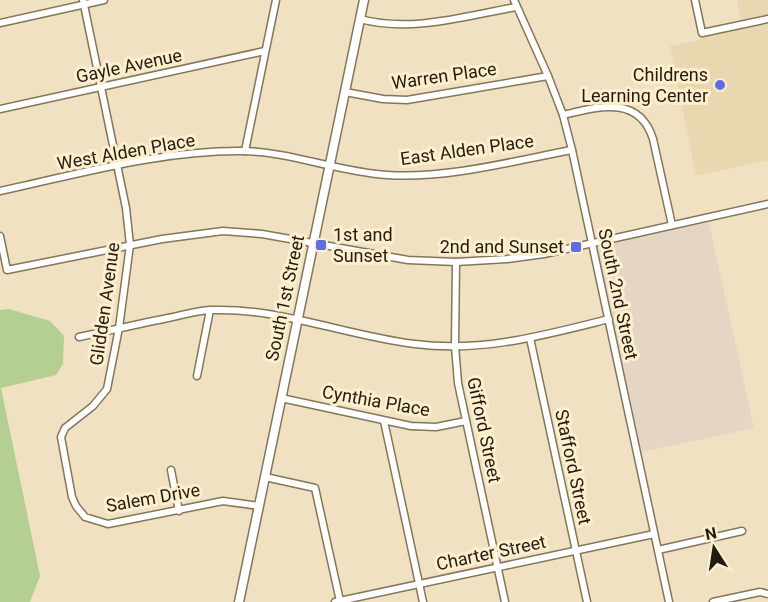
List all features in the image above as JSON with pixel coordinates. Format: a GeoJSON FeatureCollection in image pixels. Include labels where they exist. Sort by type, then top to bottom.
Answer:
{"type":"FeatureCollection","features":[{"type":"Feature","properties":{"kind":"street"},"geometry":{"type":"LineString","coordinates":[[0,23],[83,2],[104,0]]}},
{"type":"Feature","properties":{"kind":"street"},"geometry":{"type":"LineString","coordinates":[[245,151],[276,0]]}},
{"type":"Feature","properties":{"kind":"street","name":"South 1st Street"},"geometry":{"type":"LineString","coordinates":[[239,602],[364,0]]}},
{"type":"Feature","properties":{"kind":"street"},"geometry":{"type":"LineString","coordinates":[[695,0],[702,33],[768,19]]}},
{"type":"Feature","properties":{"kind":"street","name":"Glidden Avenue"},"geometry":{"type":"LineString","coordinates":[[70,488],[62,446],[63,430],[103,396],[109,382],[130,245],[126,208],[83,2]]}},
{"type":"Feature","properties":{"kind":"street"},"geometry":{"type":"LineString","coordinates":[[360,19],[384,24],[412,25],[515,4]]}},
{"type":"Feature","properties":{"kind":"street","name":"South 2nd Street"},"geometry":{"type":"LineString","coordinates":[[515,4],[548,76],[572,150],[669,602]]}},
{"type":"Feature","properties":{"kind":"street","name":"Gayle Avenue"},"geometry":{"type":"LineString","coordinates":[[0,109],[265,51]]}},
{"type":"Feature","properties":{"kind":"street","name":"Warren Place"},"geometry":{"type":"LineString","coordinates":[[345,92],[383,99],[416,99],[548,76]]}},
{"type":"Feature","properties":{"kind":"street"},"geometry":{"type":"LineString","coordinates":[[562,115],[616,106],[631,111],[642,119],[653,139],[672,225]]}},
{"type":"Feature","properties":{"kind":"street","name":"East Alden Place"},"geometry":{"type":"LineString","coordinates":[[330,166],[386,175],[422,175],[572,150]]}},
{"type":"Feature","properties":{"kind":"street","name":"West Alden Place"},"geometry":{"type":"LineString","coordinates":[[0,191],[179,155],[245,151],[330,166]]}},
{"type":"Feature","properties":{"kind":"street"},"geometry":{"type":"LineString","coordinates":[[0,236],[7,270],[189,234],[223,231],[262,234],[408,260],[456,262],[517,258],[768,204]]}},
{"type":"Feature","properties":{"kind":"street","name":"Gifford Street"},"geometry":{"type":"LineString","coordinates":[[456,262],[455,346],[459,383],[505,602]]}},
{"type":"Feature","properties":{"kind":"street"},"geometry":{"type":"LineString","coordinates":[[79,337],[210,310],[244,311],[284,317],[399,342],[455,346],[487,345],[530,338],[609,319]]}},
{"type":"Feature","properties":{"kind":"street"},"geometry":{"type":"LineString","coordinates":[[197,376],[210,310]]}},
{"type":"Feature","properties":{"kind":"street","name":"Stafford Street"},"geometry":{"type":"LineString","coordinates":[[530,338],[587,602]]}},
{"type":"Feature","properties":{"kind":"street","name":"Cynthia Place"},"geometry":{"type":"LineString","coordinates":[[281,398],[411,426],[430,427],[466,422]]}},
{"type":"Feature","properties":{"kind":"street"},"geometry":{"type":"LineString","coordinates":[[384,421],[423,602]]}},
{"type":"Feature","properties":{"kind":"street"},"geometry":{"type":"LineString","coordinates":[[171,470],[179,511]]}},
{"type":"Feature","properties":{"kind":"street"},"geometry":{"type":"LineString","coordinates":[[265,477],[315,488],[337,601]]}},
{"type":"Feature","properties":{"kind":"street","name":"Salem Drive"},"geometry":{"type":"LineString","coordinates":[[70,488],[76,506],[82,514],[88,519],[102,523],[118,523],[227,501],[259,506]]}},
{"type":"Feature","properties":{"kind":"street"},"geometry":{"type":"LineString","coordinates":[[658,550],[742,531]]}},
{"type":"Feature","properties":{"kind":"street","name":"Charter Street"},"geometry":{"type":"LineString","coordinates":[[337,601],[654,534]]}},
{"type":"Feature","properties":{"kind":"street"},"geometry":{"type":"LineString","coordinates":[[713,602],[760,592],[768,594]]}},
{"type":"Feature","properties":{"kind":"shaded area"},"geometry":{"type":"Polygon","coordinates":[[[737,0],[768,0],[768,160],[696,176],[670,46],[742,28],[737,0]]]}},
{"type":"Feature","properties":{"kind":"shaded area"},"geometry":{"type":"Polygon","coordinates":[[[708,219],[754,428],[642,452],[597,245],[708,219]]]}},
{"type":"Feature","properties":{"kind":"green space"},"geometry":{"type":"Polygon","coordinates":[[[9,309],[50,321],[64,336],[63,364],[56,375],[1,388],[40,576],[30,602],[0,602],[0,310],[9,309]]]}},
{"type":"Feature","properties":{"kind":"place","name":"Childrens Learning Center"},"geometry":{"type":"Point","coordinates":[720,85]}},
{"type":"Feature","properties":{"kind":"place","name":"1st and Sunset"},"geometry":{"type":"Point","coordinates":[321,245]}},
{"type":"Feature","properties":{"kind":"place","name":"2nd and Sunset"},"geometry":{"type":"Point","coordinates":[576,247]}}]}
